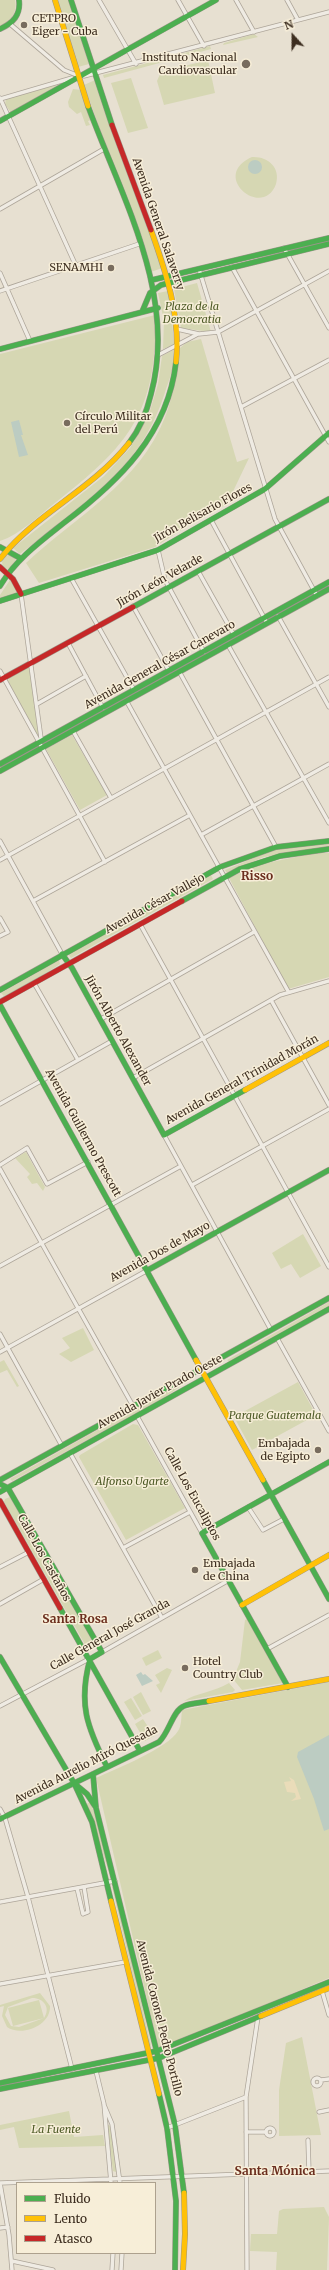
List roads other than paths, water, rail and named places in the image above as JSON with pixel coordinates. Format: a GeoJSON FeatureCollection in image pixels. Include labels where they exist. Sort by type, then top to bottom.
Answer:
{"type":"FeatureCollection","features":[{"type":"Feature","properties":{"kind":"main road"},"geometry":{"type":"LineString","coordinates":[[0,559],[8,550],[101,473],[129,444],[139,428],[152,394],[160,354],[161,331],[152,280],[79,77],[55,0]]}},
{"type":"Feature","properties":{"kind":"main road","name":"Avenida General Salaverry"},"geometry":{"type":"LineString","coordinates":[[0,586],[20,558],[112,484],[139,453],[158,423],[167,400],[174,374],[177,328],[169,283],[94,71],[71,0]]}},
{"type":"Feature","properties":{"kind":"main road"},"geometry":{"type":"LineString","coordinates":[[0,121],[79,77],[94,71],[216,0]]}},
{"type":"Feature","properties":{"kind":"main road"},"geometry":{"type":"LineString","coordinates":[[0,29],[10,24],[19,13],[21,1]]}},
{"type":"Feature","properties":{"kind":"main road"},"geometry":{"type":"LineString","coordinates":[[142,312],[148,295],[154,289],[169,283],[199,272],[284,248],[329,238]]}},
{"type":"Feature","properties":{"kind":"main road"},"geometry":{"type":"LineString","coordinates":[[152,280],[167,276],[232,267],[329,244]]}},
{"type":"Feature","properties":{"kind":"main road"},"geometry":{"type":"LineString","coordinates":[[0,349],[158,308]]}},
{"type":"Feature","properties":{"kind":"main road","name":"Jirón Belisario Flores"},"geometry":{"type":"LineString","coordinates":[[0,601],[158,550],[265,489],[327,435]]}},
{"type":"Feature","properties":{"kind":"main road","name":"Jirón León Velarde"},"geometry":{"type":"LineString","coordinates":[[2,678],[329,499]]}},
{"type":"Feature","properties":{"kind":"main road"},"geometry":{"type":"LineString","coordinates":[[0,547],[8,550],[20,558]]}},
{"type":"Feature","properties":{"kind":"main road"},"geometry":{"type":"LineString","coordinates":[[0,567],[16,582],[21,594]]}},
{"type":"Feature","properties":{"kind":"main road","name":"Avenida General César Canevaro"},"geometry":{"type":"LineString","coordinates":[[0,764],[264,618],[314,591],[328,586]]}},
{"type":"Feature","properties":{"kind":"main road","name":"Avenida General César Canevaro"},"geometry":{"type":"LineString","coordinates":[[0,771],[317,596],[328,586]]}},
{"type":"Feature","properties":{"kind":"main road","name":"Avenida César Vallejo"},"geometry":{"type":"LineString","coordinates":[[0,990],[220,867],[276,847],[329,841]]}},
{"type":"Feature","properties":{"kind":"main road","name":"Avenida César Vallejo"},"geometry":{"type":"LineString","coordinates":[[0,1002],[224,877],[266,859],[307,851],[329,849]]}},
{"type":"Feature","properties":{"kind":"main road","name":"Jirón Alberto Alexander"},"geometry":{"type":"LineString","coordinates":[[62,954],[69,963],[101,1019],[164,1135]]}},
{"type":"Feature","properties":{"kind":"main road","name":"Avenida Guillermo Prescott"},"geometry":{"type":"LineString","coordinates":[[0,1006],[208,1377],[270,1495],[329,1599]]}},
{"type":"Feature","properties":{"kind":"main road","name":"Avenida General Trinidad Morán"},"geometry":{"type":"LineString","coordinates":[[164,1135],[329,1043]]}},
{"type":"Feature","properties":{"kind":"main road","name":"Avenida Dos de Mayo"},"geometry":{"type":"LineString","coordinates":[[148,1270],[329,1170]]}},
{"type":"Feature","properties":{"kind":"main road","name":"Avenida Javier Prado Oeste"},"geometry":{"type":"LineString","coordinates":[[0,1480],[329,1298]]}},
{"type":"Feature","properties":{"kind":"main road","name":"Avenida Javier Prado Oeste"},"geometry":{"type":"LineString","coordinates":[[0,1492],[329,1310]]}},
{"type":"Feature","properties":{"kind":"main road"},"geometry":{"type":"LineString","coordinates":[[226,1355],[226,1361],[230,1364]]}},
{"type":"Feature","properties":{"kind":"main road"},"geometry":{"type":"LineString","coordinates":[[179,1381],[184,1384],[184,1390]]}},
{"type":"Feature","properties":{"kind":"main road"},"geometry":{"type":"LineString","coordinates":[[202,1533],[329,1462]]}},
{"type":"Feature","properties":{"kind":"main road"},"geometry":{"type":"LineString","coordinates":[[0,1484],[8,1488]]}},
{"type":"Feature","properties":{"kind":"main road","name":"Calle Los Castaños"},"geometry":{"type":"LineString","coordinates":[[8,1488],[102,1652]]}},
{"type":"Feature","properties":{"kind":"main road","name":"Calle Los Castaños"},"geometry":{"type":"LineString","coordinates":[[0,1501],[90,1659],[140,1752]]}},
{"type":"Feature","properties":{"kind":"main road","name":"Calle Los Eucaliptos"},"geometry":{"type":"LineString","coordinates":[[202,1533],[288,1687]]}},
{"type":"Feature","properties":{"kind":"main road"},"geometry":{"type":"LineString","coordinates":[[242,1605],[329,1555]]}},
{"type":"Feature","properties":{"kind":"main road","name":"Calle General José Granda"},"geometry":{"type":"LineString","coordinates":[[90,1659],[102,1652]]}},
{"type":"Feature","properties":{"kind":"main road"},"geometry":{"type":"LineString","coordinates":[[0,1656],[74,1783],[92,1800],[96,1808]]}},
{"type":"Feature","properties":{"kind":"main road"},"geometry":{"type":"LineString","coordinates":[[90,1659],[83,1689],[83,1711],[87,1728],[107,1767]]}},
{"type":"Feature","properties":{"kind":"main road","name":"Avenida Aurelio Miró Quesada"},"geometry":{"type":"LineString","coordinates":[[2,1818],[164,1739],[172,1727],[176,1713],[184,1706],[329,1679]]}},
{"type":"Feature","properties":{"kind":"main road","name":"Avenida Coronel Pedro Portillo"},"geometry":{"type":"LineString","coordinates":[[93,1774],[96,1808],[175,2125],[183,2176],[185,2231],[183,2270]]}},
{"type":"Feature","properties":{"kind":"main road","name":"Avenida Coronel Pedro Portillo"},"geometry":{"type":"LineString","coordinates":[[74,1783],[86,1806],[92,1822],[166,2128],[174,2176],[177,2231],[175,2270]]}},
{"type":"Feature","properties":{"kind":"main road"},"geometry":{"type":"LineString","coordinates":[[86,1806],[87,1802],[92,1800]]}},
{"type":"Feature","properties":{"kind":"main road"},"geometry":{"type":"LineString","coordinates":[[0,2083],[157,2051],[329,1982]]}},
{"type":"Feature","properties":{"kind":"main road"},"geometry":{"type":"LineString","coordinates":[[0,2089],[159,2058],[329,1988]]}},
{"type":"Feature","properties":{"kind":"street"},"geometry":{"type":"LineString","coordinates":[[99,0],[136,64]]}},
{"type":"Feature","properties":{"kind":"street"},"geometry":{"type":"LineString","coordinates":[[178,0],[204,46]]}},
{"type":"Feature","properties":{"kind":"street"},"geometry":{"type":"LineString","coordinates":[[236,0],[254,32]]}},
{"type":"Feature","properties":{"kind":"street"},"geometry":{"type":"LineString","coordinates":[[287,0],[298,20]]}},
{"type":"Feature","properties":{"kind":"street"},"geometry":{"type":"LineString","coordinates":[[94,71],[136,64],[329,12]]}},
{"type":"Feature","properties":{"kind":"street"},"geometry":{"type":"LineString","coordinates":[[10,24],[64,70],[79,77]]}},
{"type":"Feature","properties":{"kind":"street"},"geometry":{"type":"LineString","coordinates":[[76,266],[0,98],[79,77]]}},
{"type":"Feature","properties":{"kind":"street"},"geometry":{"type":"LineString","coordinates":[[0,209],[104,149]]}},
{"type":"Feature","properties":{"kind":"street"},"geometry":{"type":"LineString","coordinates":[[0,291],[139,244]]}},
{"type":"Feature","properties":{"kind":"street"},"geometry":{"type":"LineString","coordinates":[[284,248],[329,328]]}},
{"type":"Feature","properties":{"kind":"street"},"geometry":{"type":"LineString","coordinates":[[232,267],[327,435],[329,442]]}},
{"type":"Feature","properties":{"kind":"street"},"geometry":{"type":"LineString","coordinates":[[160,354],[199,334],[218,332],[329,271]]}},
{"type":"Feature","properties":{"kind":"street"},"geometry":{"type":"LineString","coordinates":[[199,272],[278,527],[317,596]]}},
{"type":"Feature","properties":{"kind":"street"},"geometry":{"type":"LineString","coordinates":[[0,273],[30,341]]}},
{"type":"Feature","properties":{"kind":"street"},"geometry":{"type":"LineString","coordinates":[[177,328],[199,334]]}},
{"type":"Feature","properties":{"kind":"street"},"geometry":{"type":"LineString","coordinates":[[241,407],[329,360]]}},
{"type":"Feature","properties":{"kind":"street"},"geometry":{"type":"LineString","coordinates":[[211,520],[267,624]]}},
{"type":"Feature","properties":{"kind":"street"},"geometry":{"type":"LineString","coordinates":[[158,550],[168,587],[204,652]]}},
{"type":"Feature","properties":{"kind":"street"},"geometry":{"type":"LineString","coordinates":[[198,571],[234,635]]}},
{"type":"Feature","properties":{"kind":"street"},"geometry":{"type":"LineString","coordinates":[[71,578],[134,690]]}},
{"type":"Feature","properties":{"kind":"street"},"geometry":{"type":"LineString","coordinates":[[21,594],[37,704],[41,738],[40,742]]}},
{"type":"Feature","properties":{"kind":"street"},"geometry":{"type":"LineString","coordinates":[[133,606],[169,671]]}},
{"type":"Feature","properties":{"kind":"street"},"geometry":{"type":"LineString","coordinates":[[276,612],[329,707]]}},
{"type":"Feature","properties":{"kind":"street"},"geometry":{"type":"LineString","coordinates":[[68,643],[103,708]]}},
{"type":"Feature","properties":{"kind":"street"},"geometry":{"type":"LineString","coordinates":[[228,645],[329,823]]}},
{"type":"Feature","properties":{"kind":"street"},"geometry":{"type":"LineString","coordinates":[[0,671],[2,678],[40,742],[104,862]]}},
{"type":"Feature","properties":{"kind":"street"},"geometry":{"type":"LineString","coordinates":[[180,672],[276,847]]}},
{"type":"Feature","properties":{"kind":"street"},"geometry":{"type":"LineString","coordinates":[[37,704],[86,676]]}},
{"type":"Feature","properties":{"kind":"street"},"geometry":{"type":"LineString","coordinates":[[0,860],[329,677]]}},
{"type":"Feature","properties":{"kind":"street"},"geometry":{"type":"LineString","coordinates":[[127,702],[288,991]]}},
{"type":"Feature","properties":{"kind":"street"},"geometry":{"type":"LineString","coordinates":[[73,731],[111,798]]}},
{"type":"Feature","properties":{"kind":"street"},"geometry":{"type":"LineString","coordinates":[[201,835],[329,764]]}},
{"type":"Feature","properties":{"kind":"street"},"geometry":{"type":"LineString","coordinates":[[33,901],[190,815]]}},
{"type":"Feature","properties":{"kind":"street","name":"Jirón Alberto Alexander"},"geometry":{"type":"LineString","coordinates":[[0,841],[62,954]]}},
{"type":"Feature","properties":{"kind":"street"},"geometry":{"type":"LineString","coordinates":[[0,918],[8,932],[0,935]]}},
{"type":"Feature","properties":{"kind":"street"},"geometry":{"type":"LineString","coordinates":[[140,924],[329,1267]]}},
{"type":"Feature","properties":{"kind":"street"},"geometry":{"type":"LineString","coordinates":[[101,1019],[254,932]]}},
{"type":"Feature","properties":{"kind":"street"},"geometry":{"type":"LineString","coordinates":[[133,1078],[288,991],[329,981]]}},
{"type":"Feature","properties":{"kind":"street"},"geometry":{"type":"LineString","coordinates":[[34,983],[78,1060]]}},
{"type":"Feature","properties":{"kind":"street"},"geometry":{"type":"LineString","coordinates":[[271,1000],[329,1105]]}},
{"type":"Feature","properties":{"kind":"street"},"geometry":{"type":"LineString","coordinates":[[0,1104],[112,1040]]}},
{"type":"Feature","properties":{"kind":"street"},"geometry":{"type":"LineString","coordinates":[[192,1184],[329,1108]]}},
{"type":"Feature","properties":{"kind":"street","name":"Jirón Alberto Alexander"},"geometry":{"type":"LineString","coordinates":[[164,1135],[271,1330]]}},
{"type":"Feature","properties":{"kind":"street"},"geometry":{"type":"LineString","coordinates":[[0,1164],[27,1148],[47,1184],[88,1162]]}},
{"type":"Feature","properties":{"kind":"street"},"geometry":{"type":"LineString","coordinates":[[0,1266],[181,1166]]}},
{"type":"Feature","properties":{"kind":"street"},"geometry":{"type":"LineString","coordinates":[[0,1169],[133,1406]]}},
{"type":"Feature","properties":{"kind":"street","name":"Avenida Dos de Mayo"},"geometry":{"type":"LineString","coordinates":[[0,1352],[148,1270]]}},
{"type":"Feature","properties":{"kind":"street"},"geometry":{"type":"LineString","coordinates":[[0,1334],[62,1446]]}},
{"type":"Feature","properties":{"kind":"street"},"geometry":{"type":"LineString","coordinates":[[277,1338],[329,1431]]}},
{"type":"Feature","properties":{"kind":"street","name":"Calle Los Eucaliptos"},"geometry":{"type":"LineString","coordinates":[[137,1416],[202,1533]]}},
{"type":"Feature","properties":{"kind":"street"},"geometry":{"type":"LineString","coordinates":[[70,1453],[162,1618]]}},
{"type":"Feature","properties":{"kind":"street"},"geometry":{"type":"LineString","coordinates":[[248,1507],[263,1530],[284,1519]]}},
{"type":"Feature","properties":{"kind":"street"},"geometry":{"type":"LineString","coordinates":[[124,1548],[190,1512]]}},
{"type":"Feature","properties":{"kind":"street"},"geometry":{"type":"LineString","coordinates":[[0,1568],[29,1552]]}},
{"type":"Feature","properties":{"kind":"street"},"geometry":{"type":"LineString","coordinates":[[0,1604],[44,1579]]}},
{"type":"Feature","properties":{"kind":"street","name":"Calle General José Granda"},"geometry":{"type":"LineString","coordinates":[[102,1652],[228,1580]]}},
{"type":"Feature","properties":{"kind":"street"},"geometry":{"type":"LineString","coordinates":[[267,1649],[329,1615]]}},
{"type":"Feature","properties":{"kind":"street","name":"Calle General José Granda"},"geometry":{"type":"LineString","coordinates":[[0,1706],[90,1659]]}},
{"type":"Feature","properties":{"kind":"street"},"geometry":{"type":"LineString","coordinates":[[0,1809],[28,1897],[72,2069]]}},
{"type":"Feature","properties":{"kind":"street"},"geometry":{"type":"LineString","coordinates":[[0,1902],[115,1881]]}},
{"type":"Feature","properties":{"kind":"street"},"geometry":{"type":"LineString","coordinates":[[77,1888],[84,1914],[88,1912],[84,1887]]}},
{"type":"Feature","properties":{"kind":"street"},"geometry":{"type":"LineString","coordinates":[[0,1984],[125,1962]]}},
{"type":"Feature","properties":{"kind":"street"},"geometry":{"type":"LineString","coordinates":[[322,1991],[329,2015]]}},
{"type":"Feature","properties":{"kind":"street"},"geometry":{"type":"LineString","coordinates":[[247,2270],[246,2097],[258,2017]]}},
{"type":"Feature","properties":{"kind":"street"},"geometry":{"type":"LineString","coordinates":[[96,2071],[104,2104],[112,2124],[120,2181]]}},
{"type":"Feature","properties":{"kind":"street"},"geometry":{"type":"LineString","coordinates":[[321,2080],[329,2079]]}},
{"type":"Feature","properties":{"kind":"street"},"geometry":{"type":"LineString","coordinates":[[166,2128],[246,2097]]}},
{"type":"Feature","properties":{"kind":"street"},"geometry":{"type":"LineString","coordinates":[[104,2104],[104,2124],[111,2181]]}},
{"type":"Feature","properties":{"kind":"street"},"geometry":{"type":"LineString","coordinates":[[319,2112],[329,2110]]}},
{"type":"Feature","properties":{"kind":"street"},"geometry":{"type":"LineString","coordinates":[[104,2124],[107,2122],[112,2124]]}},
{"type":"Feature","properties":{"kind":"street"},"geometry":{"type":"LineString","coordinates":[[246,2132],[266,2132]]}},
{"type":"Feature","properties":{"kind":"street"},"geometry":{"type":"LineString","coordinates":[[308,2140],[309,2172]]}},
{"type":"Feature","properties":{"kind":"street"},"geometry":{"type":"LineString","coordinates":[[56,2182],[120,2181],[174,2176],[329,2171]]}},
{"type":"Feature","properties":{"kind":"street"},"geometry":{"type":"LineString","coordinates":[[12,2270],[8,2227],[0,2183],[16,2183]]}},
{"type":"Feature","properties":{"kind":"street"},"geometry":{"type":"LineString","coordinates":[[0,2228],[8,2227]]}},
{"type":"Feature","properties":{"kind":"street"},"geometry":{"type":"LineString","coordinates":[[112,2270],[113,2254]]}},
{"type":"Feature","properties":{"kind":"street"},"geometry":{"type":"LineString","coordinates":[[121,2270],[122,2254]]}},
{"type":"Feature","properties":{"kind":"street"},"geometry":{"type":"LineString","coordinates":[[12,2261],[53,2270]]}},
{"type":"Feature","properties":{"kind":"place","name":"CETPRO Eiger - Cuba"},"geometry":{"type":"Point","coordinates":[24,25]}},
{"type":"Feature","properties":{"kind":"place","name":"Instituto Nacional Cardiovascular"},"geometry":{"type":"Point","coordinates":[246,64]}},
{"type":"Feature","properties":{"kind":"place","name":"SENAMHI"},"geometry":{"type":"Point","coordinates":[111,268]}},
{"type":"Feature","properties":{"kind":"place","name":"Círculo Militar del Perú"},"geometry":{"type":"Point","coordinates":[67,423]}},
{"type":"Feature","properties":{"kind":"place","name":"Embajada de Egipto"},"geometry":{"type":"Point","coordinates":[318,1450]}},
{"type":"Feature","properties":{"kind":"place","name":"Embajada de China"},"geometry":{"type":"Point","coordinates":[195,1570]}},
{"type":"Feature","properties":{"kind":"place","name":"Hotel Country Club"},"geometry":{"type":"Point","coordinates":[185,1668]}},
{"type":"Feature","properties":{"kind":"district","name":"Risso"},"geometry":{"type":"Point","coordinates":[257,877]}},
{"type":"Feature","properties":{"kind":"district","name":"Santa Rosa"},"geometry":{"type":"Point","coordinates":[75,1620]}},
{"type":"Feature","properties":{"kind":"district","name":"Santa Mónica"},"geometry":{"type":"Point","coordinates":[275,2172]}},
{"type":"Feature","properties":{"kind":"park label","name":"Plaza de la Democratia"},"geometry":{"type":"Point","coordinates":[192,313]}},
{"type":"Feature","properties":{"kind":"park label","name":"Parque Guatemala"},"geometry":{"type":"Point","coordinates":[275,1416]}},
{"type":"Feature","properties":{"kind":"park label","name":"Alfonso Ugarte"},"geometry":{"type":"Point","coordinates":[132,1482]}},
{"type":"Feature","properties":{"kind":"park label","name":"La Fuente"},"geometry":{"type":"Point","coordinates":[56,2130]}}]}
